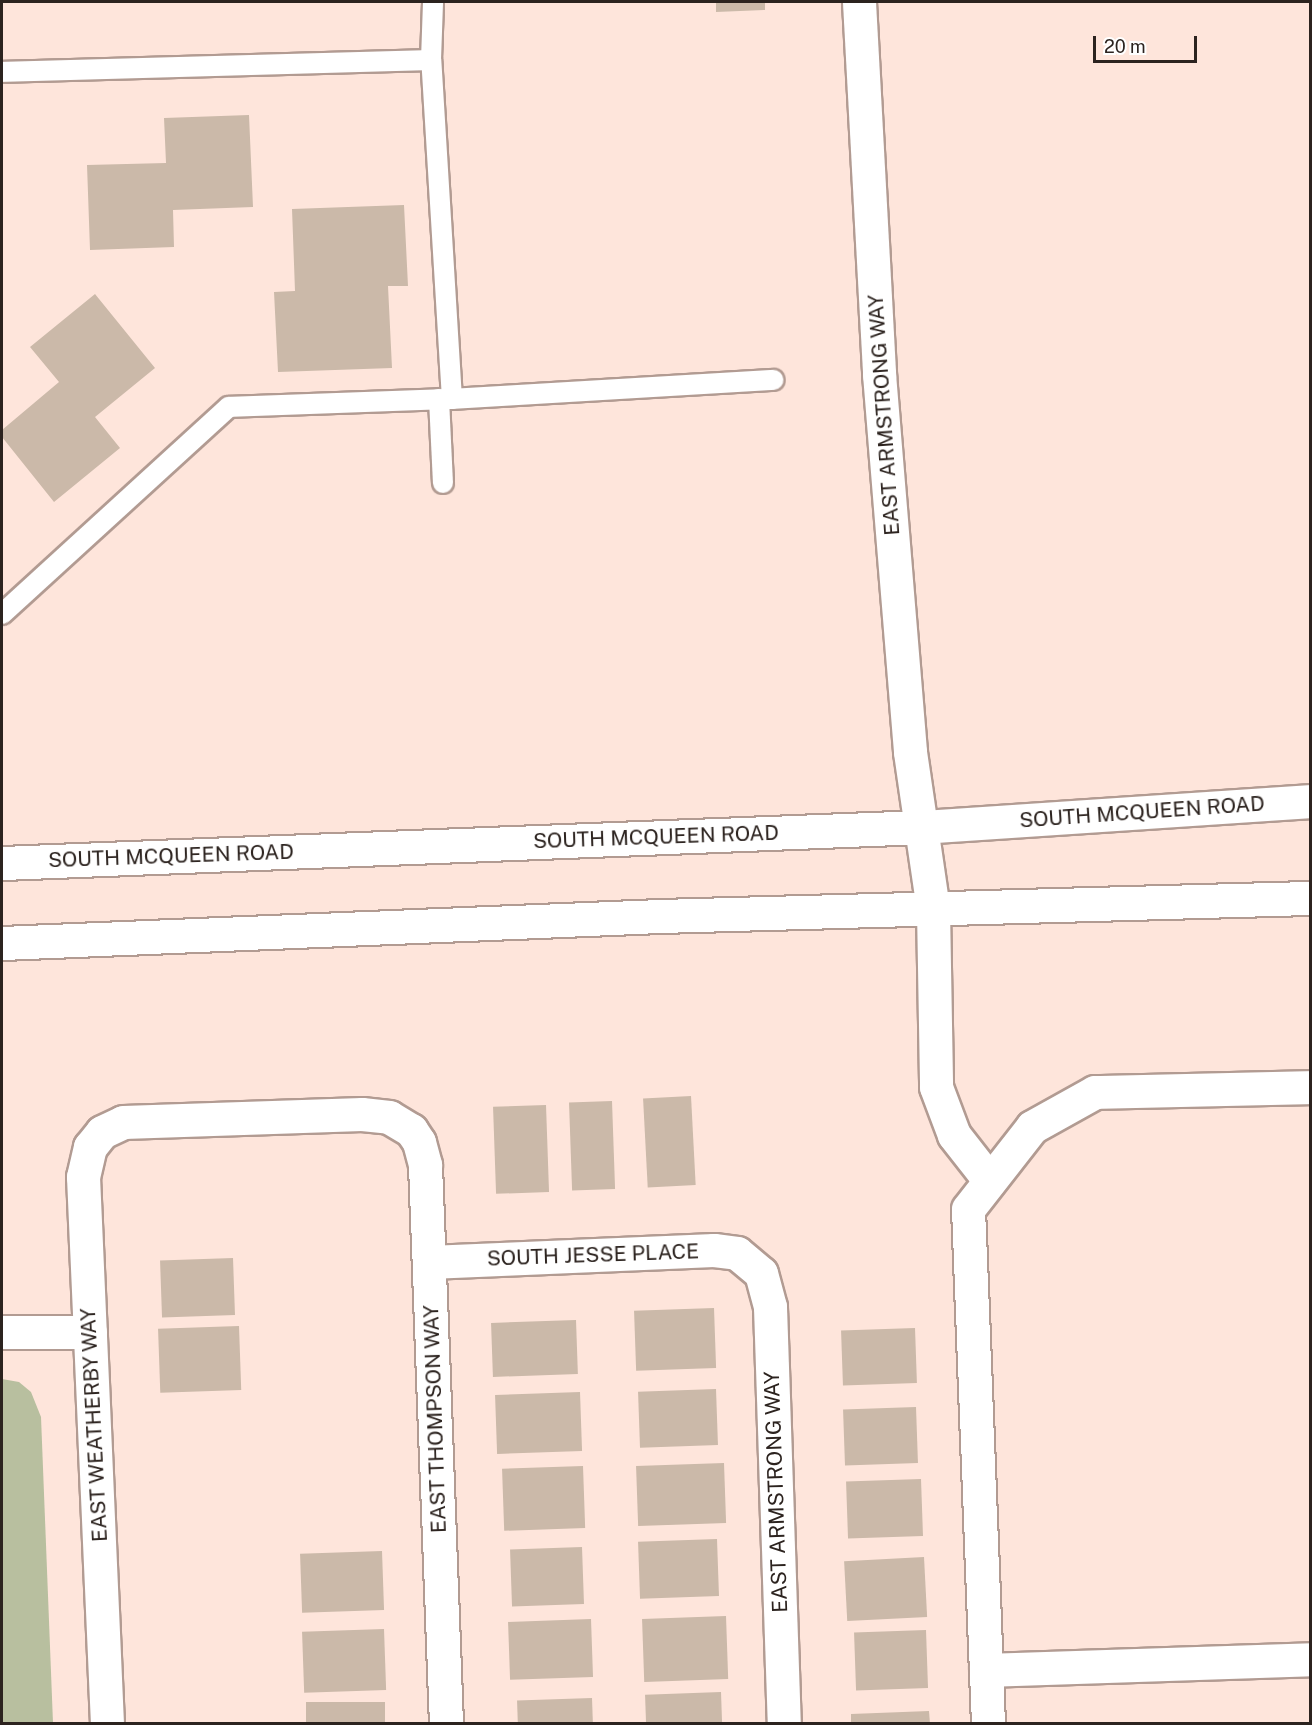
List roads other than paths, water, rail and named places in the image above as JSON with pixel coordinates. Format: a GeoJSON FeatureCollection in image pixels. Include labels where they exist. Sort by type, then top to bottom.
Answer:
{"type":"FeatureCollection","features":[{"type":"Feature","properties":{"kind":"street","name":"EAST ARMSTRONG WAY"},"geometry":{"type":"LineString","coordinates":[[859,2],[879,374],[910,752],[933,909],[936,1088],[954,1135],[990,1181]]}},
{"type":"Feature","properties":{"kind":"street","name":"SOUTH MCQUEEN ROAD"},"geometry":{"type":"LineString","coordinates":[[2,862],[921,827],[1311,801]]}},
{"type":"Feature","properties":{"kind":"street"},"geometry":{"type":"LineString","coordinates":[[2,943],[933,909],[1311,898]]}},
{"type":"Feature","properties":{"kind":"street"},"geometry":{"type":"LineString","coordinates":[[988,1724],[968,1209],[1032,1127],[1095,1092],[1311,1087]]}},
{"type":"Feature","properties":{"kind":"street","name":"EAST THOMPSON WAY"},"geometry":{"type":"LineString","coordinates":[[102,1132],[135,1121],[362,1114],[390,1117],[411,1130],[423,1152],[446,1724]]}},
{"type":"Feature","properties":{"kind":"street","name":"EAST WEATHERBY WAY"},"geometry":{"type":"LineString","coordinates":[[102,1132],[90,1147],[83,1177],[107,1724]]}},
{"type":"Feature","properties":{"kind":"street","name":"SOUTH JESSE PLACE"},"geometry":{"type":"LineString","coordinates":[[429,1262],[714,1250],[737,1253],[753,1264]]}},
{"type":"Feature","properties":{"kind":"street","name":"EAST ARMSTRONG WAY"},"geometry":{"type":"LineString","coordinates":[[753,1264],[766,1283],[770,1307],[784,1724]]}},
{"type":"Feature","properties":{"kind":"street"},"geometry":{"type":"LineString","coordinates":[[2,1332],[90,1332]]}},
{"type":"Feature","properties":{"kind":"street"},"geometry":{"type":"LineString","coordinates":[[986,1670],[1311,1659]]}},
{"type":"Feature","properties":{"kind":"lane"},"geometry":{"type":"LineString","coordinates":[[433,2],[431,60],[445,399],[443,483]]}},
{"type":"Feature","properties":{"kind":"lane"},"geometry":{"type":"LineString","coordinates":[[2,72],[431,60]]}},
{"type":"Feature","properties":{"kind":"lane"},"geometry":{"type":"LineString","coordinates":[[2,614],[229,407],[445,399],[773,380]]}}]}
